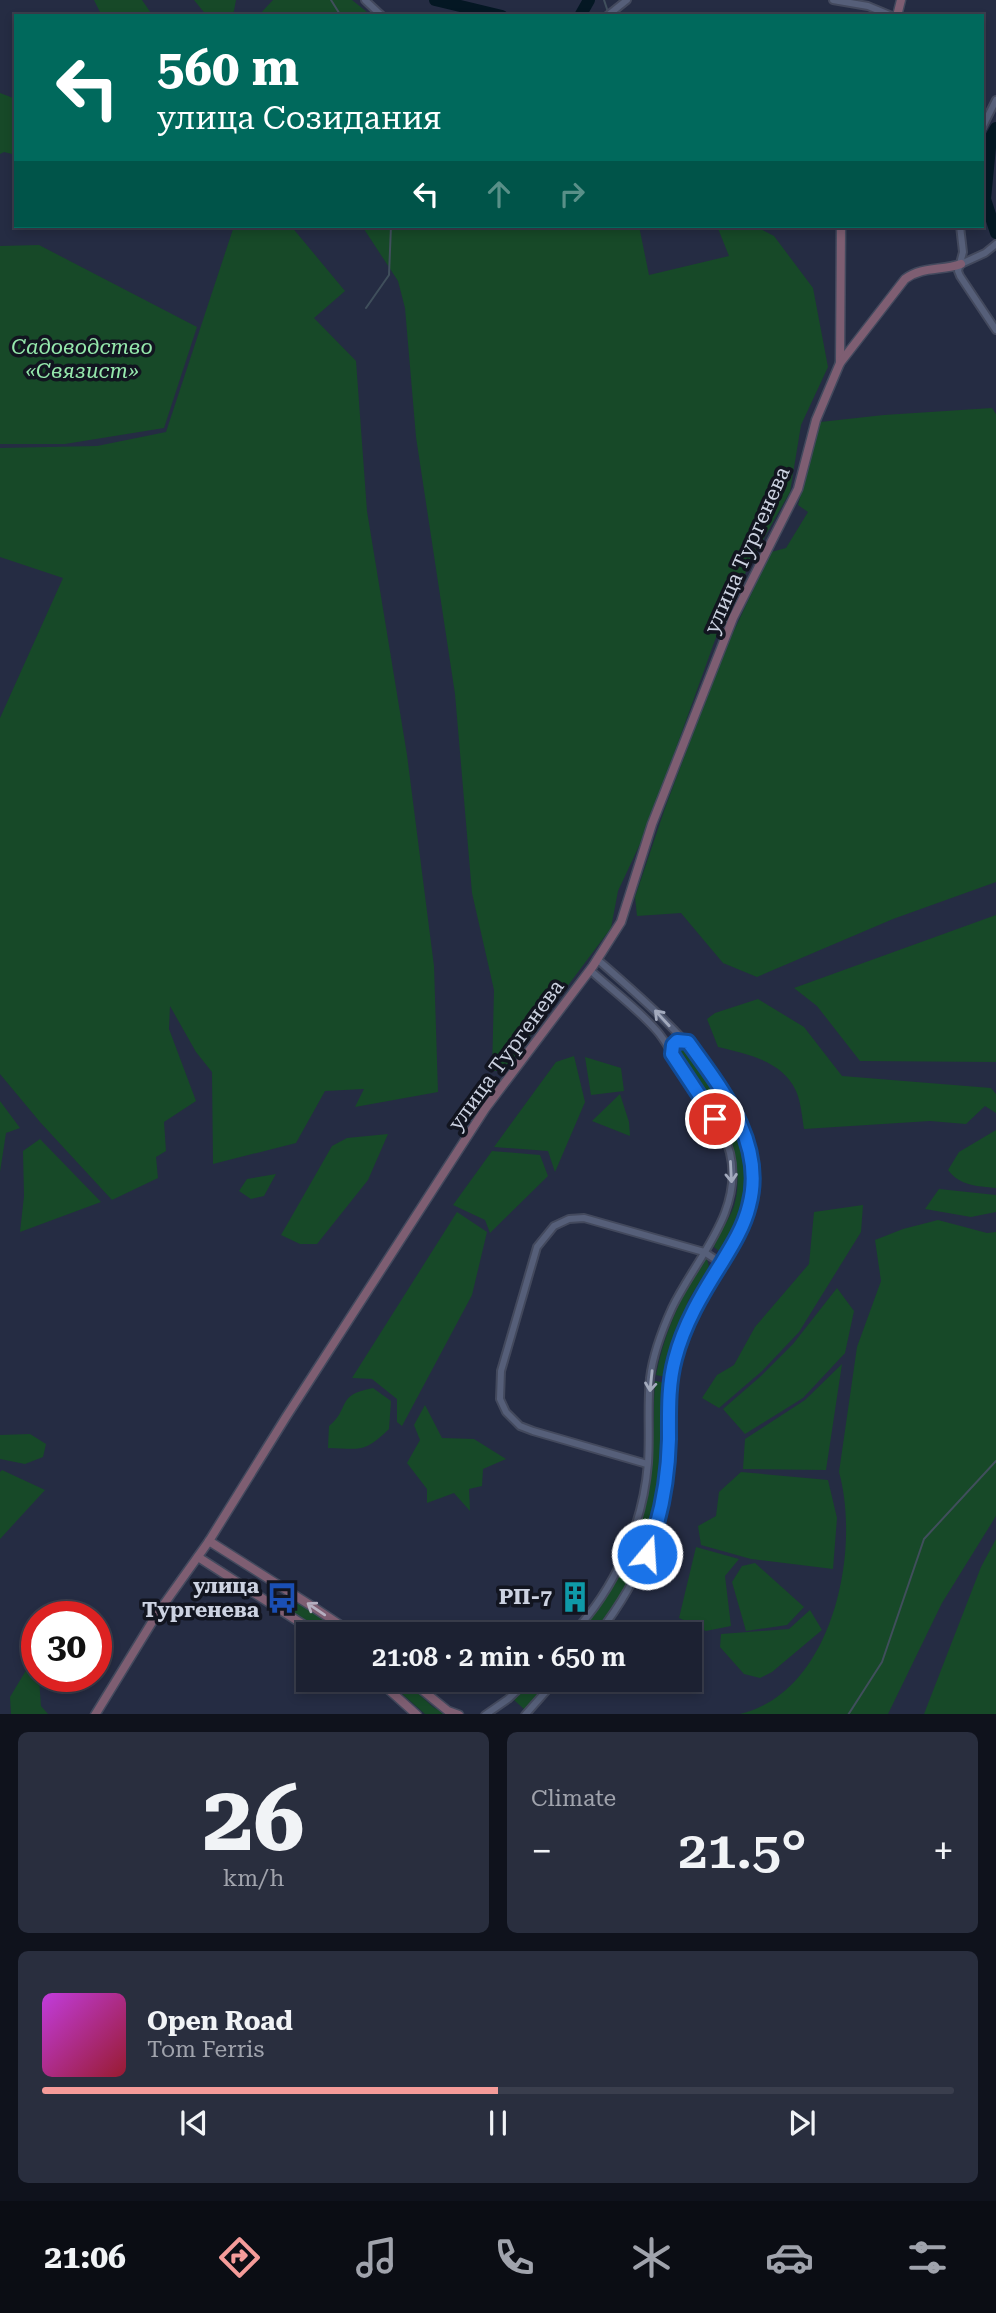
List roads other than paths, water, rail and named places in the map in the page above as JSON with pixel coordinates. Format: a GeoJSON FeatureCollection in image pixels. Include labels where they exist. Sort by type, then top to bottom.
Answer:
{"type":"FeatureCollection","features":[{"type":"Feature","properties":{"kind":"street"},"geometry":{"type":"LineString","coordinates":[[365,0],[380,14]]}},
{"type":"Feature","properties":{"kind":"street"},"geometry":{"type":"LineString","coordinates":[[610,14],[627,0]]}},
{"type":"Feature","properties":{"kind":"street"},"geometry":{"type":"LineString","coordinates":[[833,0],[868,6],[890,14]]}},
{"type":"Feature","properties":{"kind":"street"},"geometry":{"type":"LineString","coordinates":[[984,124],[996,100]]}},
{"type":"Feature","properties":{"kind":"street"},"geometry":{"type":"LineString","coordinates":[[840,363],[841,228]]}},
{"type":"Feature","properties":{"kind":"street"},"geometry":{"type":"LineString","coordinates":[[960,228],[963,252],[958,271],[996,330]]}},
{"type":"Feature","properties":{"kind":"street"},"geometry":{"type":"LineString","coordinates":[[840,363],[905,279],[917,271],[961,264],[985,253],[996,244]]}},
{"type":"Feature","properties":{"kind":"street","name":"улица Тургенева"},"geometry":{"type":"LineString","coordinates":[[95,1714],[485,1109],[590,970],[621,922],[652,824],[733,618],[798,489],[816,420],[840,363]]}},
{"type":"Feature","properties":{"kind":"street"},"geometry":{"type":"LineString","coordinates":[[597,959],[687,1041],[733,1109],[745,1137],[751,1162],[752,1185],[748,1209],[738,1234],[695,1305],[675,1358],[670,1381],[663,1496],[653,1537],[635,1580],[607,1622]]}},
{"type":"Feature","properties":{"kind":"street"},"geometry":{"type":"LineString","coordinates":[[582,1622],[621,1562],[634,1531],[648,1464],[650,1377],[655,1355],[672,1309],[729,1206],[732,1178],[730,1154],[715,1119],[656,1030],[590,970]]}},
{"type":"Feature","properties":{"kind":"street"},"geometry":{"type":"LineString","coordinates":[[672,1054],[675,1043],[680,1040],[687,1041]]}},
{"type":"Feature","properties":{"kind":"street"},"geometry":{"type":"LineString","coordinates":[[648,1464],[520,1426],[506,1412],[500,1399],[501,1371],[537,1247],[548,1231],[560,1222],[576,1218],[592,1219],[704,1252],[721,1263]]}},
{"type":"Feature","properties":{"kind":"street"},"geometry":{"type":"LineString","coordinates":[[209,1541],[335,1622]]}},
{"type":"Feature","properties":{"kind":"street"},"geometry":{"type":"LineString","coordinates":[[198,1557],[300,1622]]}},
{"type":"Feature","properties":{"kind":"street"},"geometry":{"type":"LineString","coordinates":[[268,1601],[278,1585]]}},
{"type":"Feature","properties":{"kind":"street"},"geometry":{"type":"LineString","coordinates":[[392,1692],[417,1714]]}},
{"type":"Feature","properties":{"kind":"street"},"geometry":{"type":"LineString","coordinates":[[425,1692],[448,1711],[459,1714]]}},
{"type":"Feature","properties":{"kind":"street"},"geometry":{"type":"LineString","coordinates":[[485,1714],[515,1692]]}},
{"type":"Feature","properties":{"kind":"street"},"geometry":{"type":"LineString","coordinates":[[525,1714],[545,1692]]}},
{"type":"Feature","properties":{"kind":"waterway"},"geometry":{"type":"LineString","coordinates":[[331,0],[340,14]]}},
{"type":"Feature","properties":{"kind":"waterway"},"geometry":{"type":"LineString","coordinates":[[435,0],[494,14]]}},
{"type":"Feature","properties":{"kind":"waterway"},"geometry":{"type":"LineString","coordinates":[[581,14],[589,0]]}},
{"type":"Feature","properties":{"kind":"waterway"},"geometry":{"type":"LineString","coordinates":[[604,0],[608,12]]}},
{"type":"Feature","properties":{"kind":"waterway"},"geometry":{"type":"LineString","coordinates":[[996,128],[991,137],[985,199],[996,233]]}},
{"type":"Feature","properties":{"kind":"waterway"},"geometry":{"type":"LineString","coordinates":[[366,308],[389,275],[391,228]]}},
{"type":"Feature","properties":{"kind":"waterway"},"geometry":{"type":"LineString","coordinates":[[849,1714],[882,1662],[924,1539],[996,1461]]}},
{"type":"Feature","properties":{"kind":"place","name":"РП-7"},"geometry":{"type":"Point","coordinates":[575,1597]}},
{"type":"Feature","properties":{"kind":"place","name":"улица Тургенева"},"geometry":{"type":"Point","coordinates":[282,1598]}},
{"type":"Feature","properties":{"kind":"park label","name":"Садоводство «Связист»"},"geometry":{"type":"Point","coordinates":[82,359]}}]}
